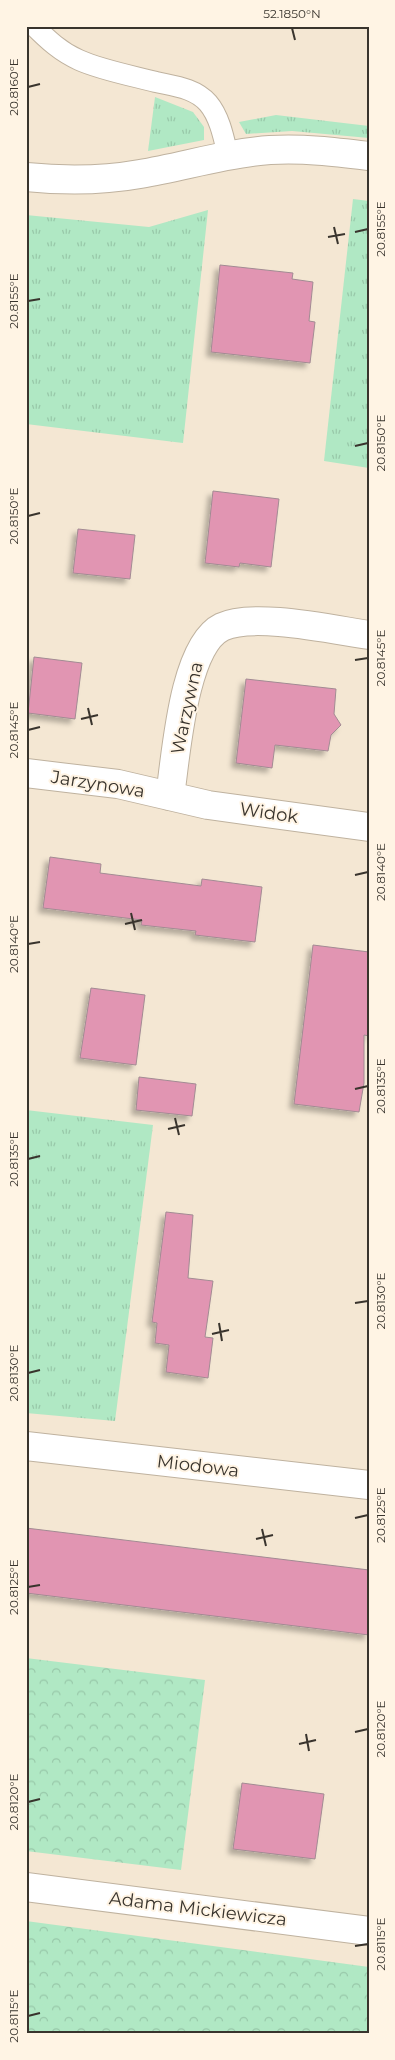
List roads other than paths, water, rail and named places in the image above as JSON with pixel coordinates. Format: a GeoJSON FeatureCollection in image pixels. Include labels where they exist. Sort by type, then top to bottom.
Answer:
{"type":"FeatureCollection","features":[{"type":"Feature","properties":{"kind":"street"},"geometry":{"type":"LineString","coordinates":[[26,177],[79,181],[105,179],[270,150],[309,149],[369,156]]}},
{"type":"Feature","properties":{"kind":"street","name":"Warzywna"},"geometry":{"type":"LineString","coordinates":[[170,796],[192,668],[202,646],[213,632],[223,626],[234,623],[267,621],[369,635]]}},
{"type":"Feature","properties":{"kind":"street","name":"Jarzynowa"},"geometry":{"type":"LineString","coordinates":[[26,773],[118,784],[170,796]]}},
{"type":"Feature","properties":{"kind":"street","name":"Widok"},"geometry":{"type":"LineString","coordinates":[[170,796],[208,805],[369,827]]}},
{"type":"Feature","properties":{"kind":"street","name":"Miodowa"},"geometry":{"type":"LineString","coordinates":[[26,1446],[369,1486]]}},
{"type":"Feature","properties":{"kind":"street","name":"Adama Mickiewicza"},"geometry":{"type":"LineString","coordinates":[[26,1887],[369,1931]]}},
{"type":"Feature","properties":{"kind":"lane"},"geometry":{"type":"LineString","coordinates":[[34,26],[54,46],[81,61],[196,93],[208,103],[216,118],[224,136],[228,156]]}}]}
